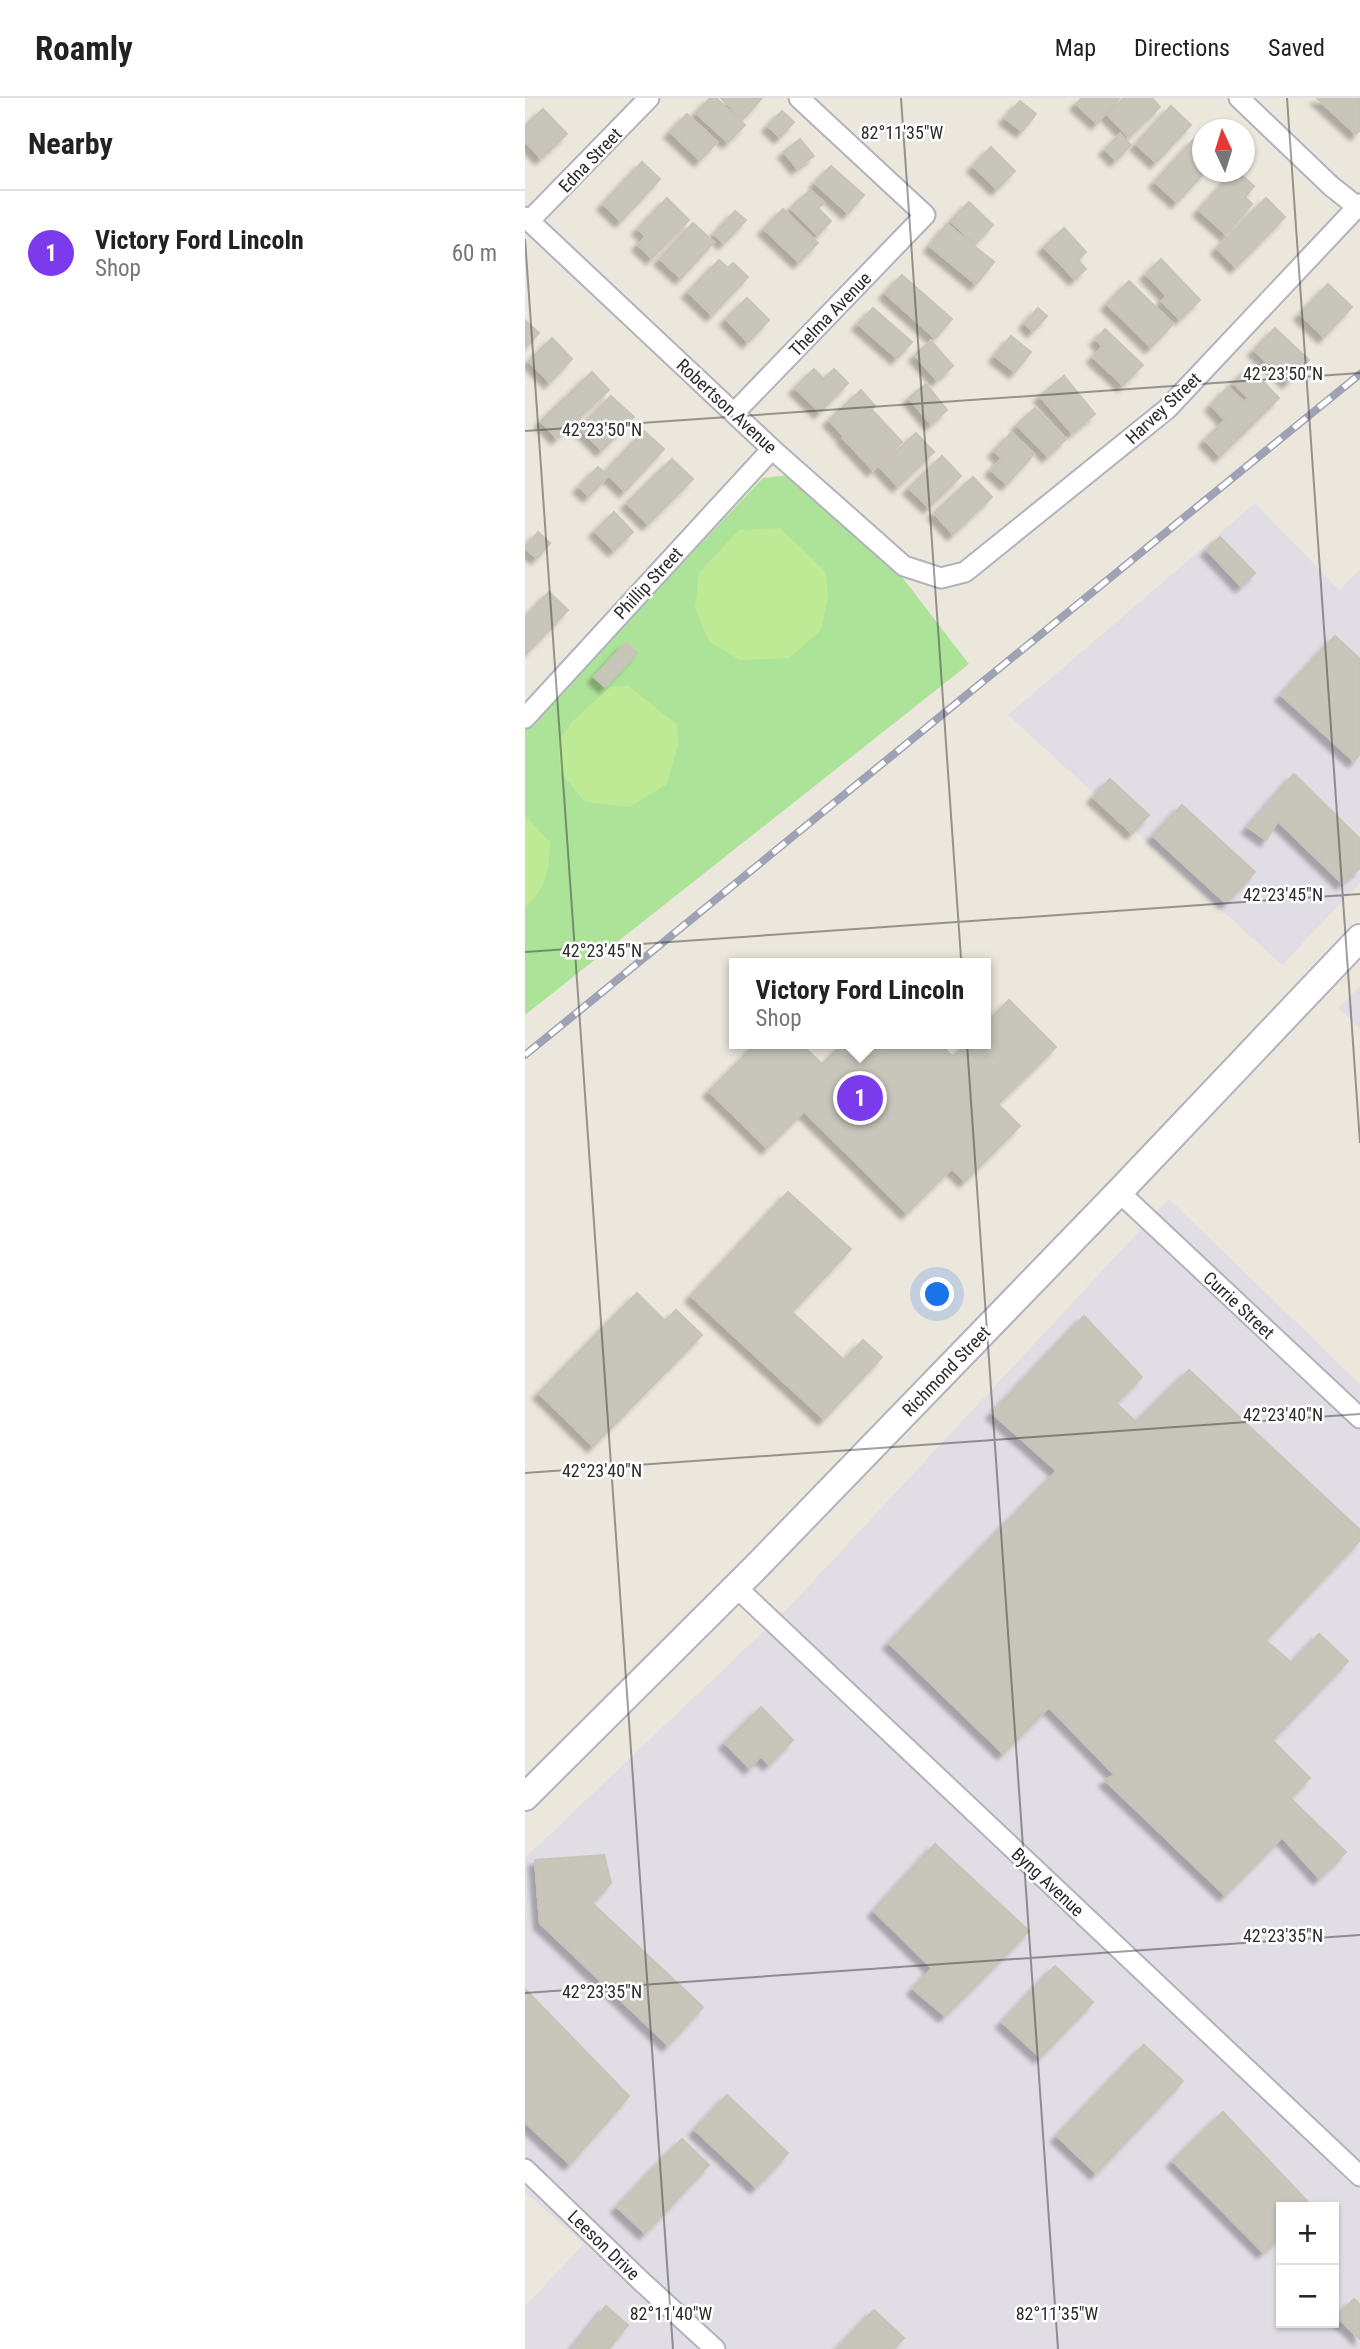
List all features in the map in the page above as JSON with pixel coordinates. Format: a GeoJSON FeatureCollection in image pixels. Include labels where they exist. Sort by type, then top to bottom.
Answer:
{"type":"FeatureCollection","features":[{"type":"Feature","properties":{"kind":"main road","name":"Richmond Street"},"geometry":{"type":"LineString","coordinates":[[525,1797],[736,1587],[1119,1192],[1360,938]]}},
{"type":"Feature","properties":{"kind":"street","name":"Edna Street"},"geometry":{"type":"LineString","coordinates":[[527,219],[649,98]]}},
{"type":"Feature","properties":{"kind":"street","name":"Thelma Avenue"},"geometry":{"type":"LineString","coordinates":[[734,412],[925,215],[799,98]]}},
{"type":"Feature","properties":{"kind":"street"},"geometry":{"type":"LineString","coordinates":[[1239,98],[1331,186],[1359,207]]}},
{"type":"Feature","properties":{"kind":"street","name":"Harvey Street"},"geometry":{"type":"LineString","coordinates":[[941,578],[965,572],[1167,409],[1359,207]]}},
{"type":"Feature","properties":{"kind":"street","name":"Robertson Avenue"},"geometry":{"type":"LineString","coordinates":[[527,219],[772,449],[904,566],[941,578]]}},
{"type":"Feature","properties":{"kind":"street","name":"Phillip Street"},"geometry":{"type":"LineString","coordinates":[[525,718],[772,449]]}},
{"type":"Feature","properties":{"kind":"street","name":"Currie Street"},"geometry":{"type":"LineString","coordinates":[[1119,1192],[1360,1418]]}},
{"type":"Feature","properties":{"kind":"street","name":"Byng Avenue"},"geometry":{"type":"LineString","coordinates":[[736,1587],[1360,2176]]}},
{"type":"Feature","properties":{"kind":"street","name":"Leeson Drive"},"geometry":{"type":"LineString","coordinates":[[525,2169],[715,2349]]}},
{"type":"Feature","properties":{"kind":"shaded area"},"geometry":{"type":"Polygon","coordinates":[[[1255,503],[1339,590],[1360,570],[1360,883],[1282,965],[1008,715],[1255,503]]]}},
{"type":"Feature","properties":{"kind":"shaded area"},"geometry":{"type":"Polygon","coordinates":[[[1360,986],[1360,1029],[1338,1008],[1360,986]]]}},
{"type":"Feature","properties":{"kind":"shaded area"},"geometry":{"type":"Polygon","coordinates":[[[1169,1199],[1360,1384],[1360,2349],[525,2349],[525,2306],[584,2244],[525,2192],[525,1858],[789,1607],[1169,1199]]]}},
{"type":"Feature","properties":{"kind":"green space"},"geometry":{"type":"Polygon","coordinates":[[[789,475],[902,577],[969,664],[525,1015],[525,728],[763,478],[789,475]]]}},
{"type":"Feature","properties":{"kind":"green space"},"geometry":{"type":"Polygon","coordinates":[[[780,528],[826,572],[828,598],[821,630],[789,658],[740,660],[709,642],[695,608],[699,573],[739,530],[780,528]]]}},
{"type":"Feature","properties":{"kind":"green space"},"geometry":{"type":"Polygon","coordinates":[[[629,686],[677,725],[678,745],[667,784],[630,807],[585,802],[560,771],[559,741],[573,721],[610,687],[629,686]]]}},
{"type":"Feature","properties":{"kind":"green space"},"geometry":{"type":"Polygon","coordinates":[[[525,816],[550,842],[542,885],[525,906],[525,816]]]}},
{"type":"Feature","properties":{"kind":"building"},"geometry":{"type":"Polygon","coordinates":[[[710,98],[716,98],[745,125],[728,142],[696,113],[710,98]]]}},
{"type":"Feature","properties":{"kind":"building"},"geometry":{"type":"Polygon","coordinates":[[[721,98],[762,98],[743,119],[721,98]]]}},
{"type":"Feature","properties":{"kind":"building"},"geometry":{"type":"Polygon","coordinates":[[[1082,98],[1120,98],[1097,123],[1076,104],[1082,98]]]}},
{"type":"Feature","properties":{"kind":"building"},"geometry":{"type":"Polygon","coordinates":[[[1124,98],[1152,98],[1160,107],[1129,137],[1107,114],[1124,98]]]}},
{"type":"Feature","properties":{"kind":"building"},"geometry":{"type":"Polygon","coordinates":[[[1317,98],[1359,98],[1360,130],[1356,134],[1317,98]]]}},
{"type":"Feature","properties":{"kind":"building"},"geometry":{"type":"Polygon","coordinates":[[[1020,101],[1036,114],[1022,131],[1005,118],[1020,101]]]}},
{"type":"Feature","properties":{"kind":"building"},"geometry":{"type":"Polygon","coordinates":[[[1171,106],[1191,125],[1156,162],[1136,144],[1171,106]]]}},
{"type":"Feature","properties":{"kind":"building"},"geometry":{"type":"Polygon","coordinates":[[[543,109],[567,134],[541,158],[525,141],[525,126],[543,109]]]}},
{"type":"Feature","properties":{"kind":"building"},"geometry":{"type":"Polygon","coordinates":[[[782,111],[794,122],[780,137],[768,126],[782,111]]]}},
{"type":"Feature","properties":{"kind":"building"},"geometry":{"type":"Polygon","coordinates":[[[687,114],[717,142],[700,160],[670,132],[687,114]]]}},
{"type":"Feature","properties":{"kind":"building"},"geometry":{"type":"Polygon","coordinates":[[[1120,134],[1131,145],[1116,160],[1105,149],[1120,134]]]}},
{"type":"Feature","properties":{"kind":"building"},"geometry":{"type":"Polygon","coordinates":[[[800,139],[814,156],[797,168],[784,152],[800,139]]]}},
{"type":"Feature","properties":{"kind":"building"},"geometry":{"type":"Polygon","coordinates":[[[1192,141],[1192,182],[1196,182],[1177,202],[1155,182],[1192,141]]]}},
{"type":"Feature","properties":{"kind":"building"},"geometry":{"type":"Polygon","coordinates":[[[991,147],[1015,171],[997,189],[973,166],[991,147]]]}},
{"type":"Feature","properties":{"kind":"building"},"geometry":{"type":"Polygon","coordinates":[[[642,162],[660,179],[621,221],[603,204],[642,162]]]}},
{"type":"Feature","properties":{"kind":"building"},"geometry":{"type":"Polygon","coordinates":[[[831,166],[864,195],[848,213],[815,183],[831,166]]]}},
{"type":"Feature","properties":{"kind":"building"},"geometry":{"type":"Polygon","coordinates":[[[1224,182],[1249,182],[1254,186],[1245,197],[1252,204],[1226,234],[1199,210],[1224,182]]]}},
{"type":"Feature","properties":{"kind":"building"},"geometry":{"type":"Polygon","coordinates":[[[810,190],[824,203],[818,208],[831,221],[818,235],[791,208],[810,190]]]}},
{"type":"Feature","properties":{"kind":"building"},"geometry":{"type":"Polygon","coordinates":[[[667,198],[689,220],[652,258],[638,245],[646,236],[638,229],[667,198]]]}},
{"type":"Feature","properties":{"kind":"building"},"geometry":{"type":"Polygon","coordinates":[[[1266,198],[1285,217],[1236,267],[1217,248],[1266,198]]]}},
{"type":"Feature","properties":{"kind":"building"},"geometry":{"type":"Polygon","coordinates":[[[969,202],[993,225],[975,244],[951,221],[969,202]]]}},
{"type":"Feature","properties":{"kind":"building"},"geometry":{"type":"Polygon","coordinates":[[[783,209],[818,243],[799,262],[764,229],[783,209]]]}},
{"type":"Feature","properties":{"kind":"building"},"geometry":{"type":"Polygon","coordinates":[[[735,211],[746,220],[724,243],[714,234],[735,211]]]}},
{"type":"Feature","properties":{"kind":"building"},"geometry":{"type":"Polygon","coordinates":[[[693,223],[714,242],[681,278],[660,259],[693,223]]]}},
{"type":"Feature","properties":{"kind":"building"},"geometry":{"type":"Polygon","coordinates":[[[947,224],[994,262],[976,284],[930,246],[947,224]]]}},
{"type":"Feature","properties":{"kind":"building"},"geometry":{"type":"Polygon","coordinates":[[[1064,228],[1086,252],[1078,260],[1086,269],[1075,279],[1044,247],[1064,228]]]}},
{"type":"Feature","properties":{"kind":"building"},"geometry":{"type":"Polygon","coordinates":[[[1161,259],[1200,300],[1180,319],[1162,301],[1167,296],[1146,274],[1161,259]]]}},
{"type":"Feature","properties":{"kind":"building"},"geometry":{"type":"Polygon","coordinates":[[[719,260],[728,268],[733,263],[748,277],[712,315],[688,292],[719,260]]]}},
{"type":"Feature","properties":{"kind":"building"},"geometry":{"type":"Polygon","coordinates":[[[902,275],[952,319],[935,338],[885,293],[902,275]]]}},
{"type":"Feature","properties":{"kind":"building"},"geometry":{"type":"Polygon","coordinates":[[[1129,281],[1173,324],[1151,347],[1107,304],[1129,281]]]}},
{"type":"Feature","properties":{"kind":"building"},"geometry":{"type":"Polygon","coordinates":[[[1328,284],[1352,307],[1324,337],[1300,314],[1328,284]]]}},
{"type":"Feature","properties":{"kind":"building"},"geometry":{"type":"Polygon","coordinates":[[[747,298],[769,320],[748,342],[726,319],[747,298]]]}},
{"type":"Feature","properties":{"kind":"building"},"geometry":{"type":"Polygon","coordinates":[[[873,308],[912,342],[897,358],[858,324],[873,308]]]}},
{"type":"Feature","properties":{"kind":"building"},"geometry":{"type":"Polygon","coordinates":[[[1038,308],[1047,316],[1033,331],[1025,323],[1038,308]]]}},
{"type":"Feature","properties":{"kind":"building"},"geometry":{"type":"Polygon","coordinates":[[[525,320],[539,333],[525,348],[525,320]]]}},
{"type":"Feature","properties":{"kind":"building"},"geometry":{"type":"Polygon","coordinates":[[[1275,328],[1309,360],[1288,382],[1254,350],[1275,328]]]}},
{"type":"Feature","properties":{"kind":"building"},"geometry":{"type":"Polygon","coordinates":[[[1105,329],[1143,365],[1123,385],[1093,357],[1103,346],[1096,340],[1105,329]]]}},
{"type":"Feature","properties":{"kind":"building"},"geometry":{"type":"Polygon","coordinates":[[[1011,336],[1031,352],[1015,372],[995,356],[1011,336]]]}},
{"type":"Feature","properties":{"kind":"building"},"geometry":{"type":"Polygon","coordinates":[[[552,338],[572,359],[550,382],[529,361],[552,338]]]}},
{"type":"Feature","properties":{"kind":"building"},"geometry":{"type":"Polygon","coordinates":[[[931,341],[953,366],[937,380],[915,355],[931,341]]]}},
{"type":"Feature","properties":{"kind":"building"},"geometry":{"type":"Polygon","coordinates":[[[1249,367],[1279,398],[1220,456],[1205,440],[1225,420],[1211,405],[1228,387],[1244,402],[1249,398],[1233,383],[1249,367]]]}},
{"type":"Feature","properties":{"kind":"building"},"geometry":{"type":"Polygon","coordinates":[[[814,369],[824,379],[834,369],[848,383],[820,412],[795,388],[814,369]]]}},
{"type":"Feature","properties":{"kind":"building"},"geometry":{"type":"Polygon","coordinates":[[[592,372],[609,390],[557,438],[541,421],[592,372]]]}},
{"type":"Feature","properties":{"kind":"building"},"geometry":{"type":"Polygon","coordinates":[[[1064,376],[1095,414],[1072,433],[1040,396],[1064,376]]]}},
{"type":"Feature","properties":{"kind":"building"},"geometry":{"type":"Polygon","coordinates":[[[926,384],[947,410],[931,424],[909,398],[926,384]]]}},
{"type":"Feature","properties":{"kind":"building"},"geometry":{"type":"Polygon","coordinates":[[[861,390],[875,406],[843,435],[829,420],[861,390]]]}},
{"type":"Feature","properties":{"kind":"building"},"geometry":{"type":"Polygon","coordinates":[[[611,396],[634,417],[602,450],[580,428],[611,396]]]}},
{"type":"Feature","properties":{"kind":"building"},"geometry":{"type":"Polygon","coordinates":[[[1035,408],[1066,439],[1048,456],[1017,425],[1035,408]]]}},
{"type":"Feature","properties":{"kind":"building"},"geometry":{"type":"Polygon","coordinates":[[[872,410],[902,442],[873,470],[843,438],[872,410]]]}},
{"type":"Feature","properties":{"kind":"building"},"geometry":{"type":"Polygon","coordinates":[[[644,431],[664,449],[625,491],[605,472],[644,431]]]}},
{"type":"Feature","properties":{"kind":"building"},"geometry":{"type":"Polygon","coordinates":[[[916,433],[934,452],[898,486],[880,467],[916,433]]]}},
{"type":"Feature","properties":{"kind":"building"},"geometry":{"type":"Polygon","coordinates":[[[1011,433],[1034,454],[1007,484],[991,470],[1002,458],[994,451],[1011,433]]]}},
{"type":"Feature","properties":{"kind":"building"},"geometry":{"type":"Polygon","coordinates":[[[942,456],[961,476],[929,507],[909,488],[942,456]]]}},
{"type":"Feature","properties":{"kind":"building"},"geometry":{"type":"Polygon","coordinates":[[[672,459],[693,479],[648,524],[627,503],[672,459]]]}},
{"type":"Feature","properties":{"kind":"building"},"geometry":{"type":"Polygon","coordinates":[[[598,467],[608,476],[589,496],[579,487],[598,467]]]}},
{"type":"Feature","properties":{"kind":"building"},"geometry":{"type":"Polygon","coordinates":[[[973,477],[992,497],[953,534],[934,513],[973,477]]]}},
{"type":"Feature","properties":{"kind":"building"},"geometry":{"type":"Polygon","coordinates":[[[614,512],[633,532],[614,550],[595,531],[614,512]]]}},
{"type":"Feature","properties":{"kind":"building"},"geometry":{"type":"Polygon","coordinates":[[[538,532],[550,543],[537,558],[525,548],[538,532]]]}},
{"type":"Feature","properties":{"kind":"building"},"geometry":{"type":"Polygon","coordinates":[[[1220,537],[1255,573],[1241,586],[1207,550],[1220,537]]]}},
{"type":"Feature","properties":{"kind":"building"},"geometry":{"type":"Polygon","coordinates":[[[549,592],[568,610],[525,655],[525,617],[549,592]]]}},
{"type":"Feature","properties":{"kind":"building"},"geometry":{"type":"Polygon","coordinates":[[[1335,636],[1360,659],[1360,754],[1354,761],[1281,695],[1335,636]]]}},
{"type":"Feature","properties":{"kind":"building"},"geometry":{"type":"Polygon","coordinates":[[[626,643],[637,653],[605,687],[594,677],[626,643]]]}},
{"type":"Feature","properties":{"kind":"building"},"geometry":{"type":"Polygon","coordinates":[[[1294,774],[1360,839],[1360,868],[1342,883],[1278,821],[1266,840],[1248,827],[1294,774]]]}},
{"type":"Feature","properties":{"kind":"building"},"geometry":{"type":"Polygon","coordinates":[[[1110,779],[1149,815],[1132,833],[1093,797],[1110,779]]]}},
{"type":"Feature","properties":{"kind":"building"},"geometry":{"type":"Polygon","coordinates":[[[1182,805],[1255,872],[1226,903],[1153,836],[1182,805]]]}},
{"type":"Feature","properties":{"kind":"building"},"geometry":{"type":"Polygon","coordinates":[[[1009,1000],[1056,1047],[998,1104],[1020,1126],[965,1181],[952,1168],[907,1213],[804,1111],[767,1148],[709,1091],[751,1049],[806,1049],[822,1064],[838,1049],[945,1049],[953,1057],[961,1049],[991,1049],[991,1018],[1009,1000]]]}},
{"type":"Feature","properties":{"kind":"building"},"geometry":{"type":"Polygon","coordinates":[[[788,1192],[851,1249],[792,1312],[844,1360],[863,1340],[882,1357],[824,1419],[691,1296],[788,1192]]]}},
{"type":"Feature","properties":{"kind":"building"},"geometry":{"type":"Polygon","coordinates":[[[637,1293],[665,1321],[676,1310],[702,1335],[593,1446],[539,1393],[637,1293]]]}},
{"type":"Feature","properties":{"kind":"building"},"geometry":{"type":"Polygon","coordinates":[[[1084,1316],[1142,1377],[1116,1403],[1136,1422],[1189,1370],[1360,1530],[1360,1540],[1265,1640],[1292,1663],[1319,1634],[1348,1661],[1272,1740],[1310,1778],[1290,1798],[1346,1852],[1319,1878],[1282,1837],[1225,1895],[1105,1780],[1115,1775],[1049,1707],[1003,1753],[889,1643],[1057,1471],[992,1413],[1084,1316]]]}},
{"type":"Feature","properties":{"kind":"building"},"geometry":{"type":"Polygon","coordinates":[[[761,1707],[793,1740],[769,1764],[761,1756],[750,1768],[725,1743],[761,1707]]]}},
{"type":"Feature","properties":{"kind":"building"},"geometry":{"type":"Polygon","coordinates":[[[935,1844],[1029,1931],[945,2016],[913,1989],[932,1968],[874,1911],[935,1844]]]}},
{"type":"Feature","properties":{"kind":"building"},"geometry":{"type":"Polygon","coordinates":[[[604,1855],[611,1883],[592,1903],[703,2007],[668,2045],[540,1923],[535,1860],[604,1855]]]}},
{"type":"Feature","properties":{"kind":"building"},"geometry":{"type":"Polygon","coordinates":[[[1055,1966],[1093,2002],[1040,2057],[1002,2022],[1055,1966]]]}},
{"type":"Feature","properties":{"kind":"building"},"geometry":{"type":"Polygon","coordinates":[[[525,1989],[629,2096],[570,2164],[525,2122],[525,1989]]]}},
{"type":"Feature","properties":{"kind":"building"},"geometry":{"type":"Polygon","coordinates":[[[1144,2045],[1183,2081],[1096,2173],[1057,2136],[1144,2045]]]}},
{"type":"Feature","properties":{"kind":"building"},"geometry":{"type":"Polygon","coordinates":[[[727,2095],[788,2153],[756,2187],[695,2130],[727,2095]]]}},
{"type":"Feature","properties":{"kind":"building"},"geometry":{"type":"Polygon","coordinates":[[[1223,2112],[1308,2202],[1276,2202],[1276,2240],[1263,2252],[1173,2161],[1223,2112]]]}},
{"type":"Feature","properties":{"kind":"building"},"geometry":{"type":"Polygon","coordinates":[[[682,2139],[709,2165],[645,2233],[617,2207],[682,2139]]]}},
{"type":"Feature","properties":{"kind":"building"},"geometry":{"type":"Polygon","coordinates":[[[1354,2299],[1360,2305],[1360,2339],[1339,2319],[1339,2315],[1354,2299]]]}},
{"type":"Feature","properties":{"kind":"building"},"geometry":{"type":"Polygon","coordinates":[[[606,2306],[628,2325],[608,2349],[572,2349],[606,2306]]]}},
{"type":"Feature","properties":{"kind":"building"},"geometry":{"type":"Polygon","coordinates":[[[874,2310],[904,2338],[893,2349],[837,2349],[874,2310]]]}},
{"type":"Feature","properties":{"kind":"railway"},"geometry":{"type":"LineString","coordinates":[[525,1055],[1360,374]]}},
{"type":"Feature","properties":{"kind":"place","name":"Victory Ford Lincoln"},"geometry":{"type":"Point","coordinates":[860,1098]}}]}
